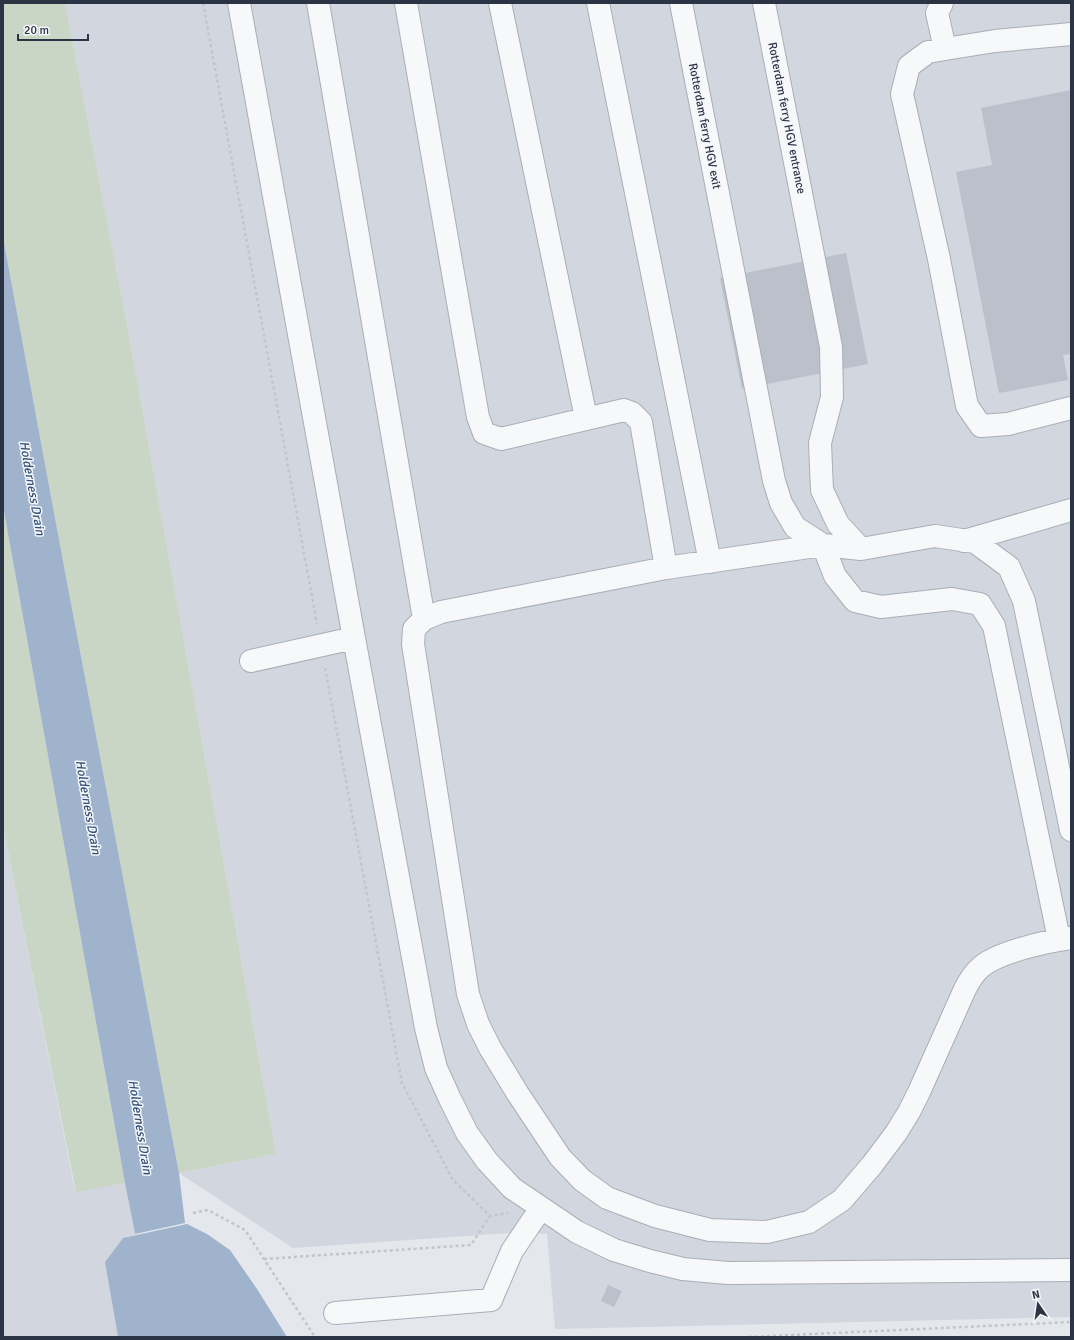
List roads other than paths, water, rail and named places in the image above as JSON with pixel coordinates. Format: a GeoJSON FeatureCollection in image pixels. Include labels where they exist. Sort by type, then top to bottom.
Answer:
{"type":"FeatureCollection","features":[{"type":"Feature","properties":{"kind":"street"},"geometry":{"type":"LineString","coordinates":[[239,3],[426,1028],[436,1068],[467,1133],[488,1161],[512,1188],[577,1232],[614,1250],[683,1270],[728,1273],[1071,1270]]}},
{"type":"Feature","properties":{"kind":"street"},"geometry":{"type":"LineString","coordinates":[[318,3],[424,619]]}},
{"type":"Feature","properties":{"kind":"street"},"geometry":{"type":"LineString","coordinates":[[406,3],[478,417],[484,433],[501,438],[624,410],[632,413],[641,422],[666,568]]}},
{"type":"Feature","properties":{"kind":"street"},"geometry":{"type":"LineString","coordinates":[[500,3],[586,418]]}},
{"type":"Feature","properties":{"kind":"street"},"geometry":{"type":"LineString","coordinates":[[598,3],[710,562]]}},
{"type":"Feature","properties":{"kind":"street","name":"Rotterdam ferry HGV exit"},"geometry":{"type":"LineString","coordinates":[[681,3],[774,481],[781,503],[795,527],[823,545]]}},
{"type":"Feature","properties":{"kind":"street","name":"Rotterdam ferry HGV entrance"},"geometry":{"type":"LineString","coordinates":[[764,3],[830,347],[832,397],[820,443],[822,490],[838,524],[861,549]]}},
{"type":"Feature","properties":{"kind":"street"},"geometry":{"type":"LineString","coordinates":[[942,3],[937,13],[945,48]]}},
{"type":"Feature","properties":{"kind":"street"},"geometry":{"type":"LineString","coordinates":[[1071,34],[995,41],[928,52],[909,66],[902,94],[939,259],[967,406],[982,426],[1008,424],[1071,408]]}},
{"type":"Feature","properties":{"kind":"street"},"geometry":{"type":"LineString","coordinates":[[964,541],[1071,510]]}},
{"type":"Feature","properties":{"kind":"street"},"geometry":{"type":"LineString","coordinates":[[823,545],[835,576],[855,601],[881,607],[952,599],[980,604],[994,626],[1065,938],[996,957],[981,966],[972,975],[919,1092],[896,1133],[872,1165],[842,1200],[809,1222],[767,1232],[710,1230],[655,1216],[607,1198],[582,1180],[560,1157],[518,1094],[490,1048],[478,1024],[468,994],[413,644],[414,629],[424,619],[441,612],[666,568],[823,545],[861,549],[935,536],[975,542],[1009,567],[1024,601],[1071,830]]}},
{"type":"Feature","properties":{"kind":"street"},"geometry":{"type":"LineString","coordinates":[[251,661],[354,638]]}},
{"type":"Feature","properties":{"kind":"street"},"geometry":{"type":"LineString","coordinates":[[335,1313],[491,1300],[512,1251],[541,1208]]}},
{"type":"Feature","properties":{"kind":"water","name":"Holderness Drain"},"geometry":{"type":"Polygon","coordinates":[[[3,237],[179,1173],[185,1223],[135,1234],[3,506],[3,237]]]}},
{"type":"Feature","properties":{"kind":"water"},"geometry":{"type":"Polygon","coordinates":[[[187,1224],[207,1234],[230,1250],[257,1289],[287,1337],[118,1337],[105,1262],[123,1238],[187,1224]]]}}]}
